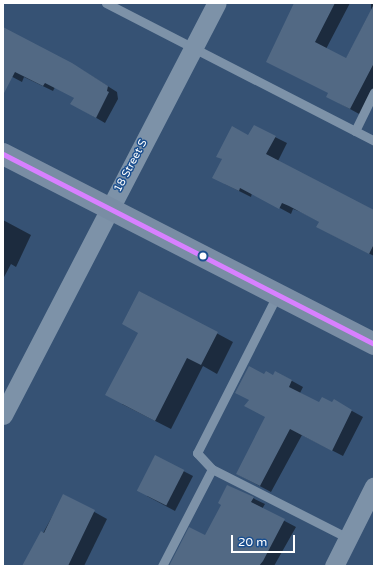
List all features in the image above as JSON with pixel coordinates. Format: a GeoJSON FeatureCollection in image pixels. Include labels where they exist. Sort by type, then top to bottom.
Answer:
{"type":"FeatureCollection","features":[{"type":"Feature","properties":{"kind":"main road"},"geometry":{"type":"LineString","coordinates":[[3,154],[374,344]]}},
{"type":"Feature","properties":{"kind":"street","name":"18 Street S"},"geometry":{"type":"LineString","coordinates":[[3,415],[109,208],[217,3]]}},
{"type":"Feature","properties":{"kind":"street"},"geometry":{"type":"LineString","coordinates":[[334,566],[374,486]]}},
{"type":"Feature","properties":{"kind":"lane"},"geometry":{"type":"LineString","coordinates":[[106,3],[374,141]]}},
{"type":"Feature","properties":{"kind":"lane"},"geometry":{"type":"LineString","coordinates":[[354,131],[374,92]]}},
{"type":"Feature","properties":{"kind":"lane"},"geometry":{"type":"LineString","coordinates":[[278,294],[197,453],[212,469],[348,538]]}},
{"type":"Feature","properties":{"kind":"lane"},"geometry":{"type":"LineString","coordinates":[[162,566],[212,469]]}},
{"type":"Feature","properties":{"kind":"building"},"geometry":{"type":"Polygon","coordinates":[[[294,3],[335,3],[315,42],[346,58],[374,4],[374,63],[350,109],[326,97],[328,93],[266,62],[294,3]]]}},
{"type":"Feature","properties":{"kind":"building"},"geometry":{"type":"Polygon","coordinates":[[[3,27],[72,63],[108,86],[107,91],[109,92],[96,118],[70,104],[74,98],[45,83],[43,86],[15,72],[3,95],[3,27]]]}},
{"type":"Feature","properties":{"kind":"building"},"geometry":{"type":"Polygon","coordinates":[[[254,125],[276,136],[266,154],[374,210],[374,244],[369,254],[316,227],[319,222],[289,206],[282,203],[279,209],[240,188],[239,191],[212,178],[222,159],[216,157],[232,126],[248,135],[254,125]]]}},
{"type":"Feature","properties":{"kind":"building"},"geometry":{"type":"Polygon","coordinates":[[[139,291],[218,332],[201,365],[187,358],[155,421],[105,395],[138,333],[122,324],[139,291]]]}},
{"type":"Feature","properties":{"kind":"building"},"geometry":{"type":"Polygon","coordinates":[[[249,366],[264,374],[266,371],[273,375],[275,371],[292,380],[289,387],[319,402],[322,397],[332,402],[334,399],[352,410],[332,451],[290,429],[260,486],[236,474],[265,417],[244,406],[249,400],[235,393],[249,366]]]}},
{"type":"Feature","properties":{"kind":"building"},"geometry":{"type":"Polygon","coordinates":[[[155,455],[184,470],[166,506],[137,491],[155,455]]]}},
{"type":"Feature","properties":{"kind":"building"},"geometry":{"type":"Polygon","coordinates":[[[227,485],[254,497],[251,502],[285,519],[263,561],[259,566],[169,566],[189,527],[205,535],[221,505],[218,503],[227,485]]]}},
{"type":"Feature","properties":{"kind":"building"},"geometry":{"type":"Polygon","coordinates":[[[63,494],[95,510],[68,566],[22,566],[41,531],[44,533],[63,494]]]}},
{"type":"Feature","properties":{"kind":"transit line"},"geometry":{"type":"LineString","coordinates":[[3,154],[374,344]]}}]}
